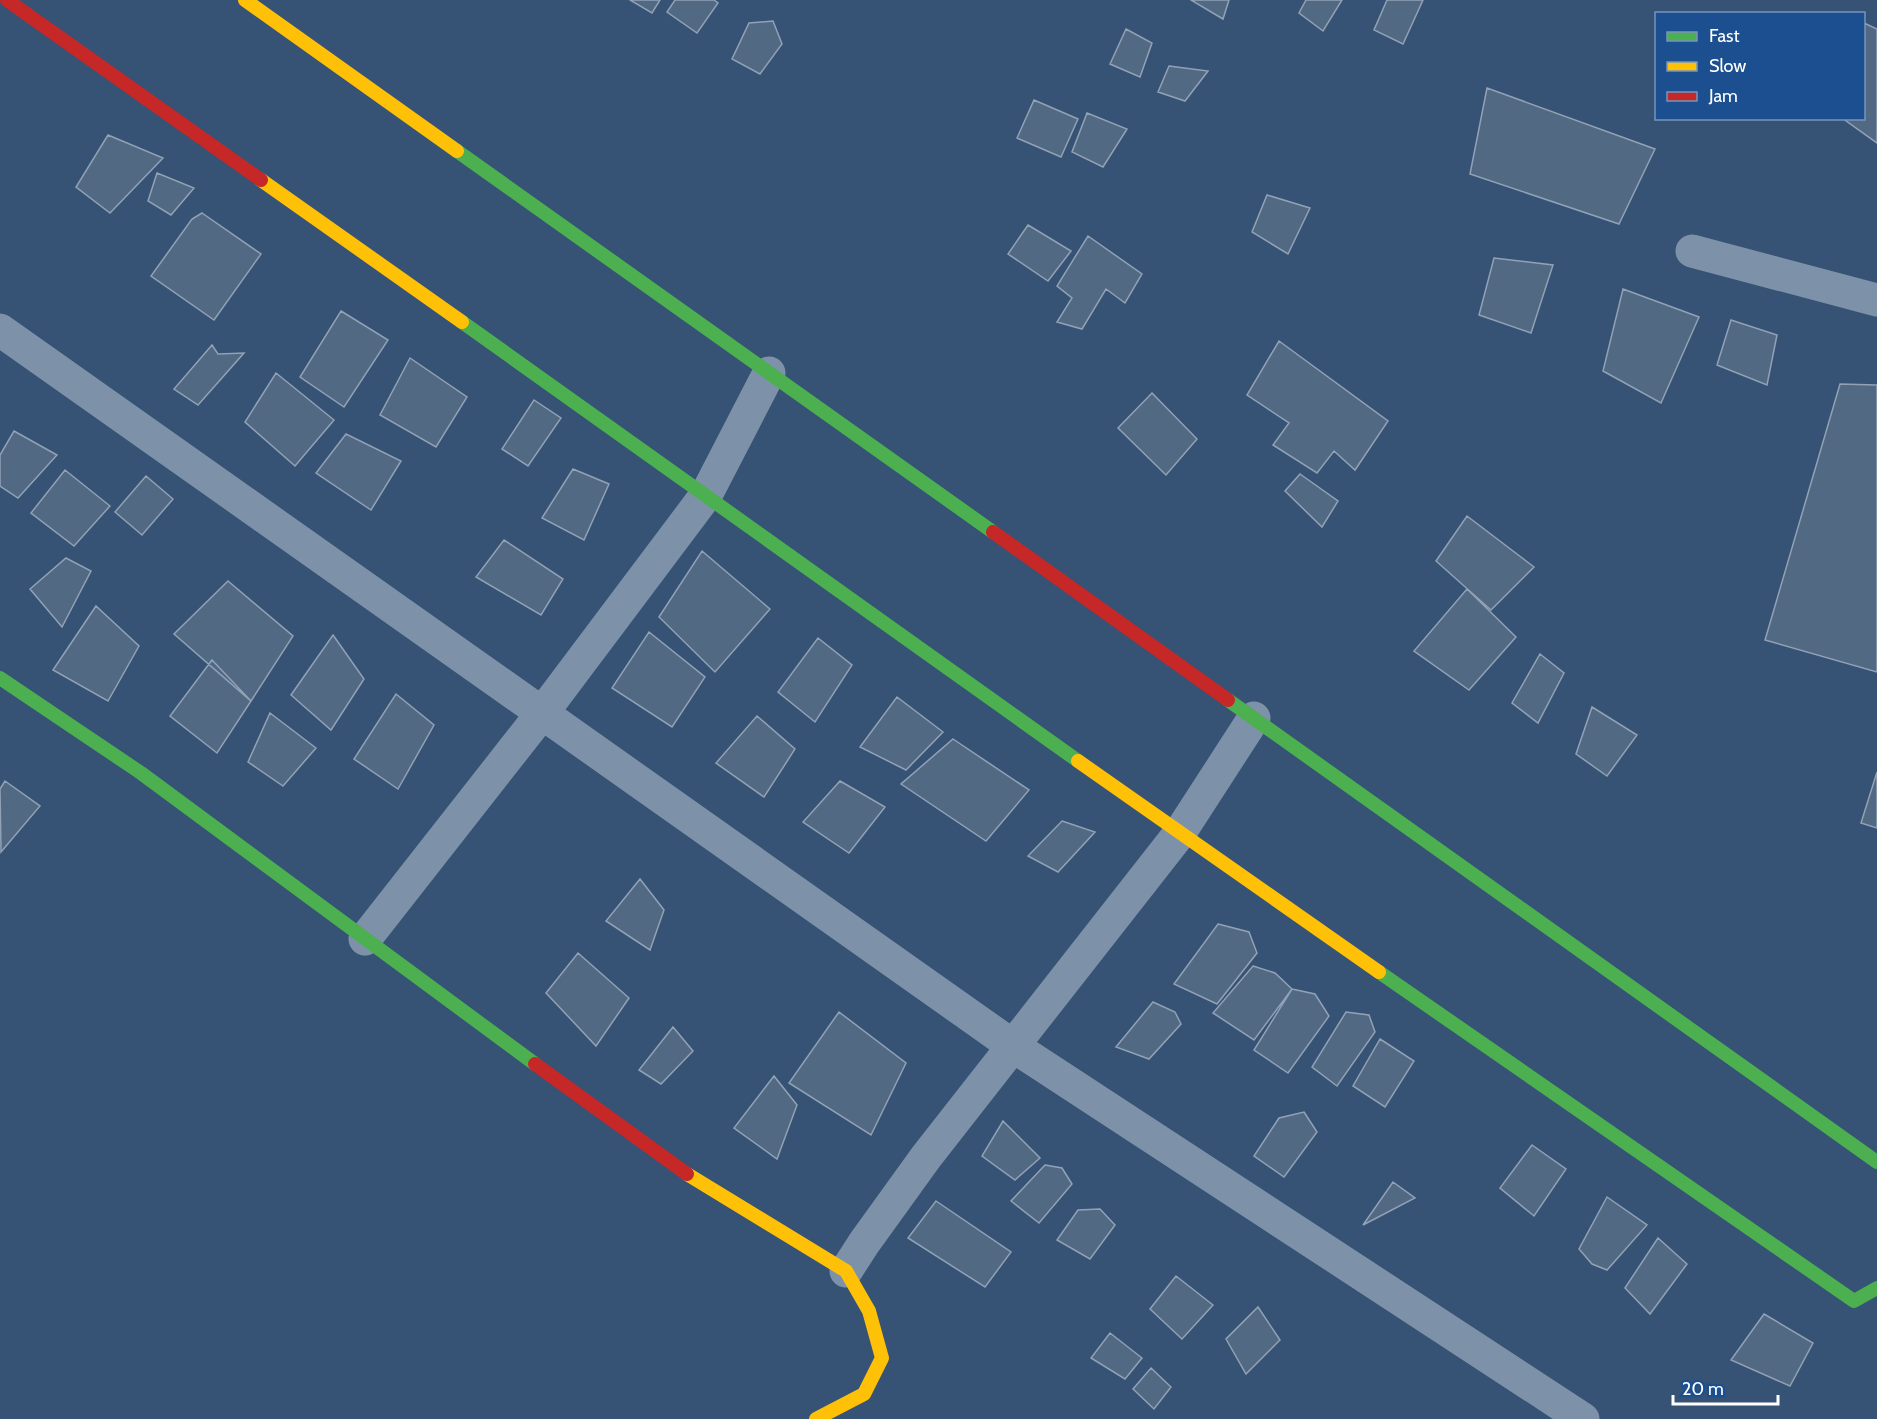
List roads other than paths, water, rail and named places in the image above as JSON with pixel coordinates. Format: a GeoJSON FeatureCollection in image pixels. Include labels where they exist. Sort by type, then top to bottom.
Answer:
{"type":"FeatureCollection","features":[{"type":"Feature","properties":{"kind":"street"},"geometry":{"type":"LineString","coordinates":[[7,0],[706,495],[1179,834],[1854,1300],[1877,1288]]}},
{"type":"Feature","properties":{"kind":"street"},"geometry":{"type":"LineString","coordinates":[[245,0],[1877,1162]]}},
{"type":"Feature","properties":{"kind":"street"},"geometry":{"type":"LineString","coordinates":[[1692,251],[1877,300]]}},
{"type":"Feature","properties":{"kind":"street"},"geometry":{"type":"LineString","coordinates":[[0,330],[1013,1046],[1583,1419]]}},
{"type":"Feature","properties":{"kind":"street"},"geometry":{"type":"LineString","coordinates":[[365,939],[543,712],[706,495],[769,374]]}},
{"type":"Feature","properties":{"kind":"street"},"geometry":{"type":"LineString","coordinates":[[0,678],[141,773],[672,1165],[846,1271],[869,1311],[882,1358],[864,1394],[816,1419]]}},
{"type":"Feature","properties":{"kind":"street"},"geometry":{"type":"LineString","coordinates":[[846,1271],[926,1157],[1179,834],[1254,718]]}}]}
